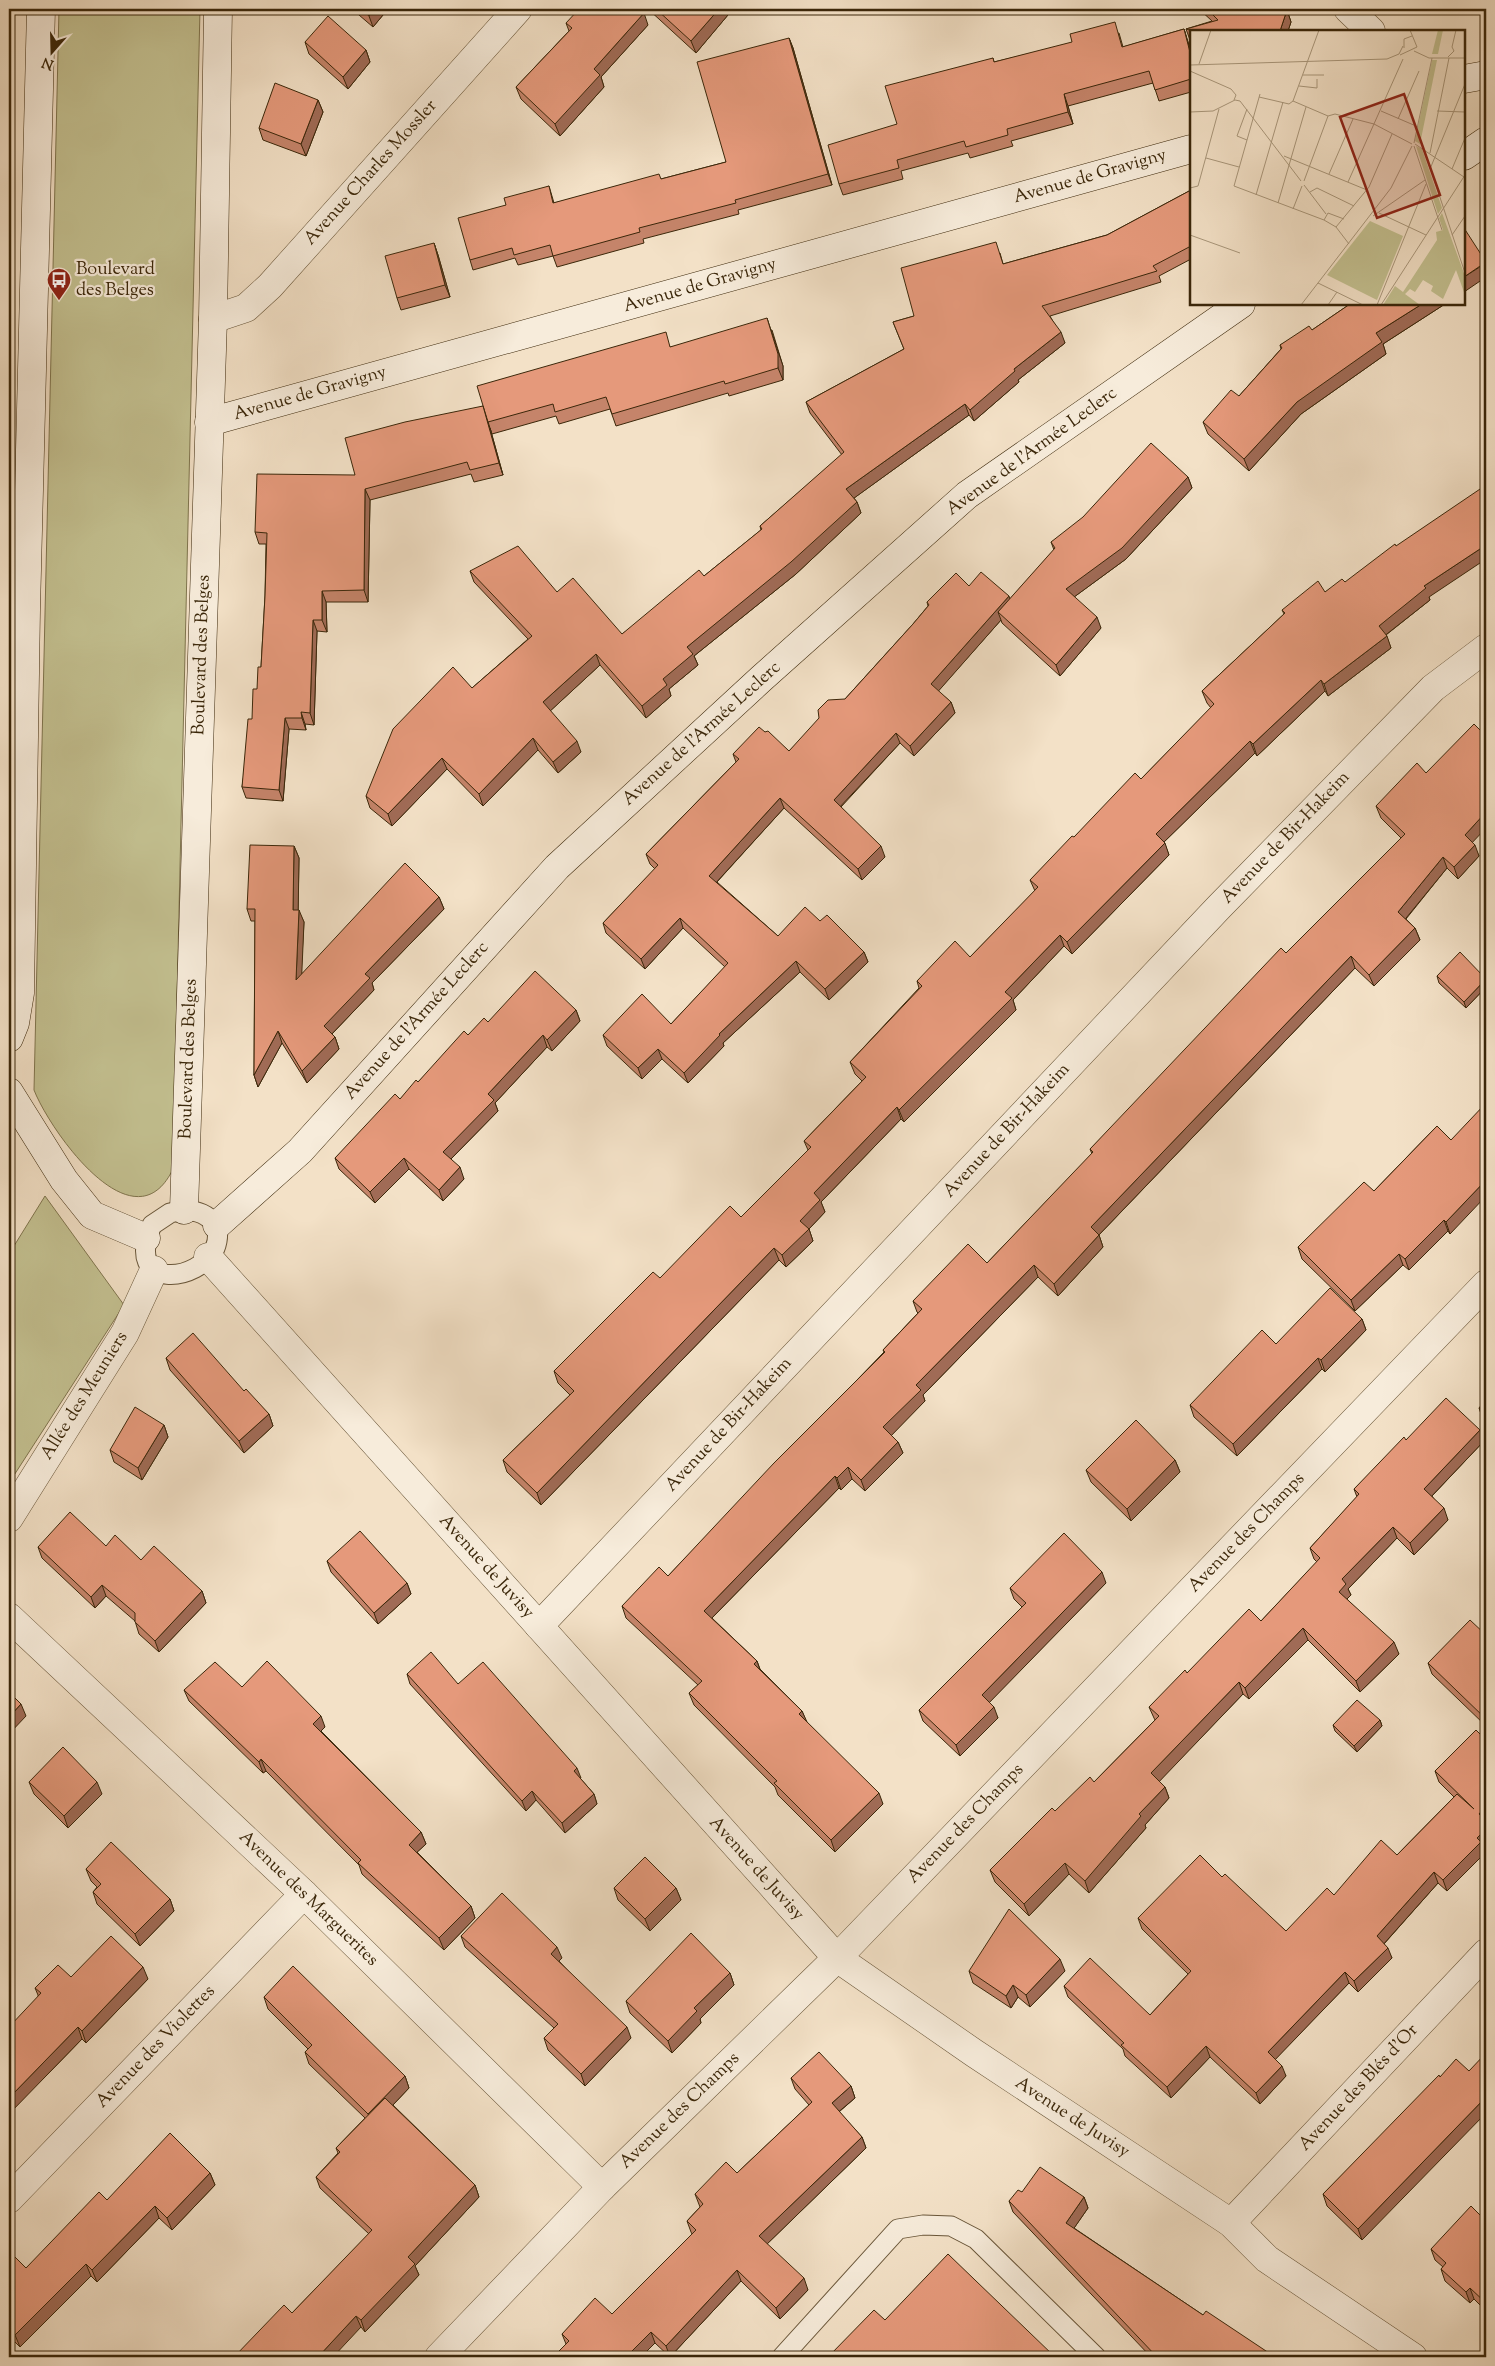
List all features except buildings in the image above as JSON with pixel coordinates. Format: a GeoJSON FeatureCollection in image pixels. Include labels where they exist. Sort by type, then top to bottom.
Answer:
{"type":"FeatureCollection","features":[{"type":"Feature","properties":{"kind":"street"},"geometry":{"type":"LineString","coordinates":[[9,1038],[15,1023],[20,993],[17,609],[41,9]]}},
{"type":"Feature","properties":{"kind":"street","name":"Boulevard des Belges"},"geometry":{"type":"LineString","coordinates":[[184,1210],[212,319],[218,9]]}},
{"type":"Feature","properties":{"kind":"street","name":"Avenue Charles Mossler"},"geometry":{"type":"LineString","coordinates":[[212,319],[246,308],[270,286],[518,9]]}},
{"type":"Feature","properties":{"kind":"street"},"geometry":{"type":"LineString","coordinates":[[1348,9],[1370,30]]}},
{"type":"Feature","properties":{"kind":"street"},"geometry":{"type":"LineString","coordinates":[[1465,79],[1486,75]]}},
{"type":"Feature","properties":{"kind":"street"},"geometry":{"type":"LineString","coordinates":[[1465,155],[1486,141]]}},
{"type":"Feature","properties":{"kind":"street","name":"Avenue de Gravigny"},"geometry":{"type":"LineString","coordinates":[[209,422],[1190,149]]}},
{"type":"Feature","properties":{"kind":"street","name":"Avenue de l'Armée Leclerc"},"geometry":{"type":"LineString","coordinates":[[217,1225],[300,1151],[557,867],[755,684],[968,495],[1240,305]]}},
{"type":"Feature","properties":{"kind":"street","name":"Avenue de Bir-Hakeim"},"geometry":{"type":"LineString","coordinates":[[539,1626],[1219,907],[1434,688],[1486,648]]}},
{"type":"Feature","properties":{"kind":"street"},"geometry":{"type":"LineString","coordinates":[[9,1092],[64,1180],[92,1215],[146,1238]]}},
{"type":"Feature","properties":{"kind":"street","name":"Avenue de Juvisy"},"geometry":{"type":"LineString","coordinates":[[208,1256],[837,1958],[974,2053],[1231,2223],[1267,2259],[1413,2357]]}},
{"type":"Feature","properties":{"kind":"street","name":"Allée des Meuniers"},"geometry":{"type":"LineString","coordinates":[[9,1518],[124,1333],[154,1270]]}},
{"type":"Feature","properties":{"kind":"street","name":"Avenue des Champs"},"geometry":{"type":"LineString","coordinates":[[439,2357],[602,2186],[837,1958],[1486,1284]]}},
{"type":"Feature","properties":{"kind":"street","name":"Avenue des Marguerites"},"geometry":{"type":"LineString","coordinates":[[9,1617],[304,1894],[602,2186]]}},
{"type":"Feature","properties":{"kind":"street","name":"Avenue des Violettes"},"geometry":{"type":"LineString","coordinates":[[9,2200],[304,1894]]}},
{"type":"Feature","properties":{"kind":"street","name":"Avenue des Blés d'Or"},"geometry":{"type":"LineString","coordinates":[[1231,2223],[1486,1953]]}},
{"type":"Feature","properties":{"kind":"lane"},"geometry":{"type":"LineString","coordinates":[[198,1210],[217,1225],[215,1248],[195,1268],[182,1273],[165,1274],[154,1270],[145,1259],[146,1238],[152,1225],[170,1213],[198,1210]]}},
{"type":"Feature","properties":{"kind":"lane"},"geometry":{"type":"LineString","coordinates":[[782,2357],[898,2229],[924,2225],[951,2226],[976,2238],[1096,2357]]}},
{"type":"Feature","properties":{"kind":"shaded area"},"geometry":{"type":"Polygon","coordinates":[[[59,9],[200,9],[173,1169],[156,1191],[137,1197],[116,1190],[95,1175],[57,1131],[34,1090],[59,9]]]}},
{"type":"Feature","properties":{"kind":"shaded area"},"geometry":{"type":"Polygon","coordinates":[[[45,1196],[124,1305],[9,1483],[9,1254],[45,1196]]]}},
{"type":"Feature","properties":{"kind":"place","name":"Boulevard des Belges"},"geometry":{"type":"Point","coordinates":[59,301]}}]}
